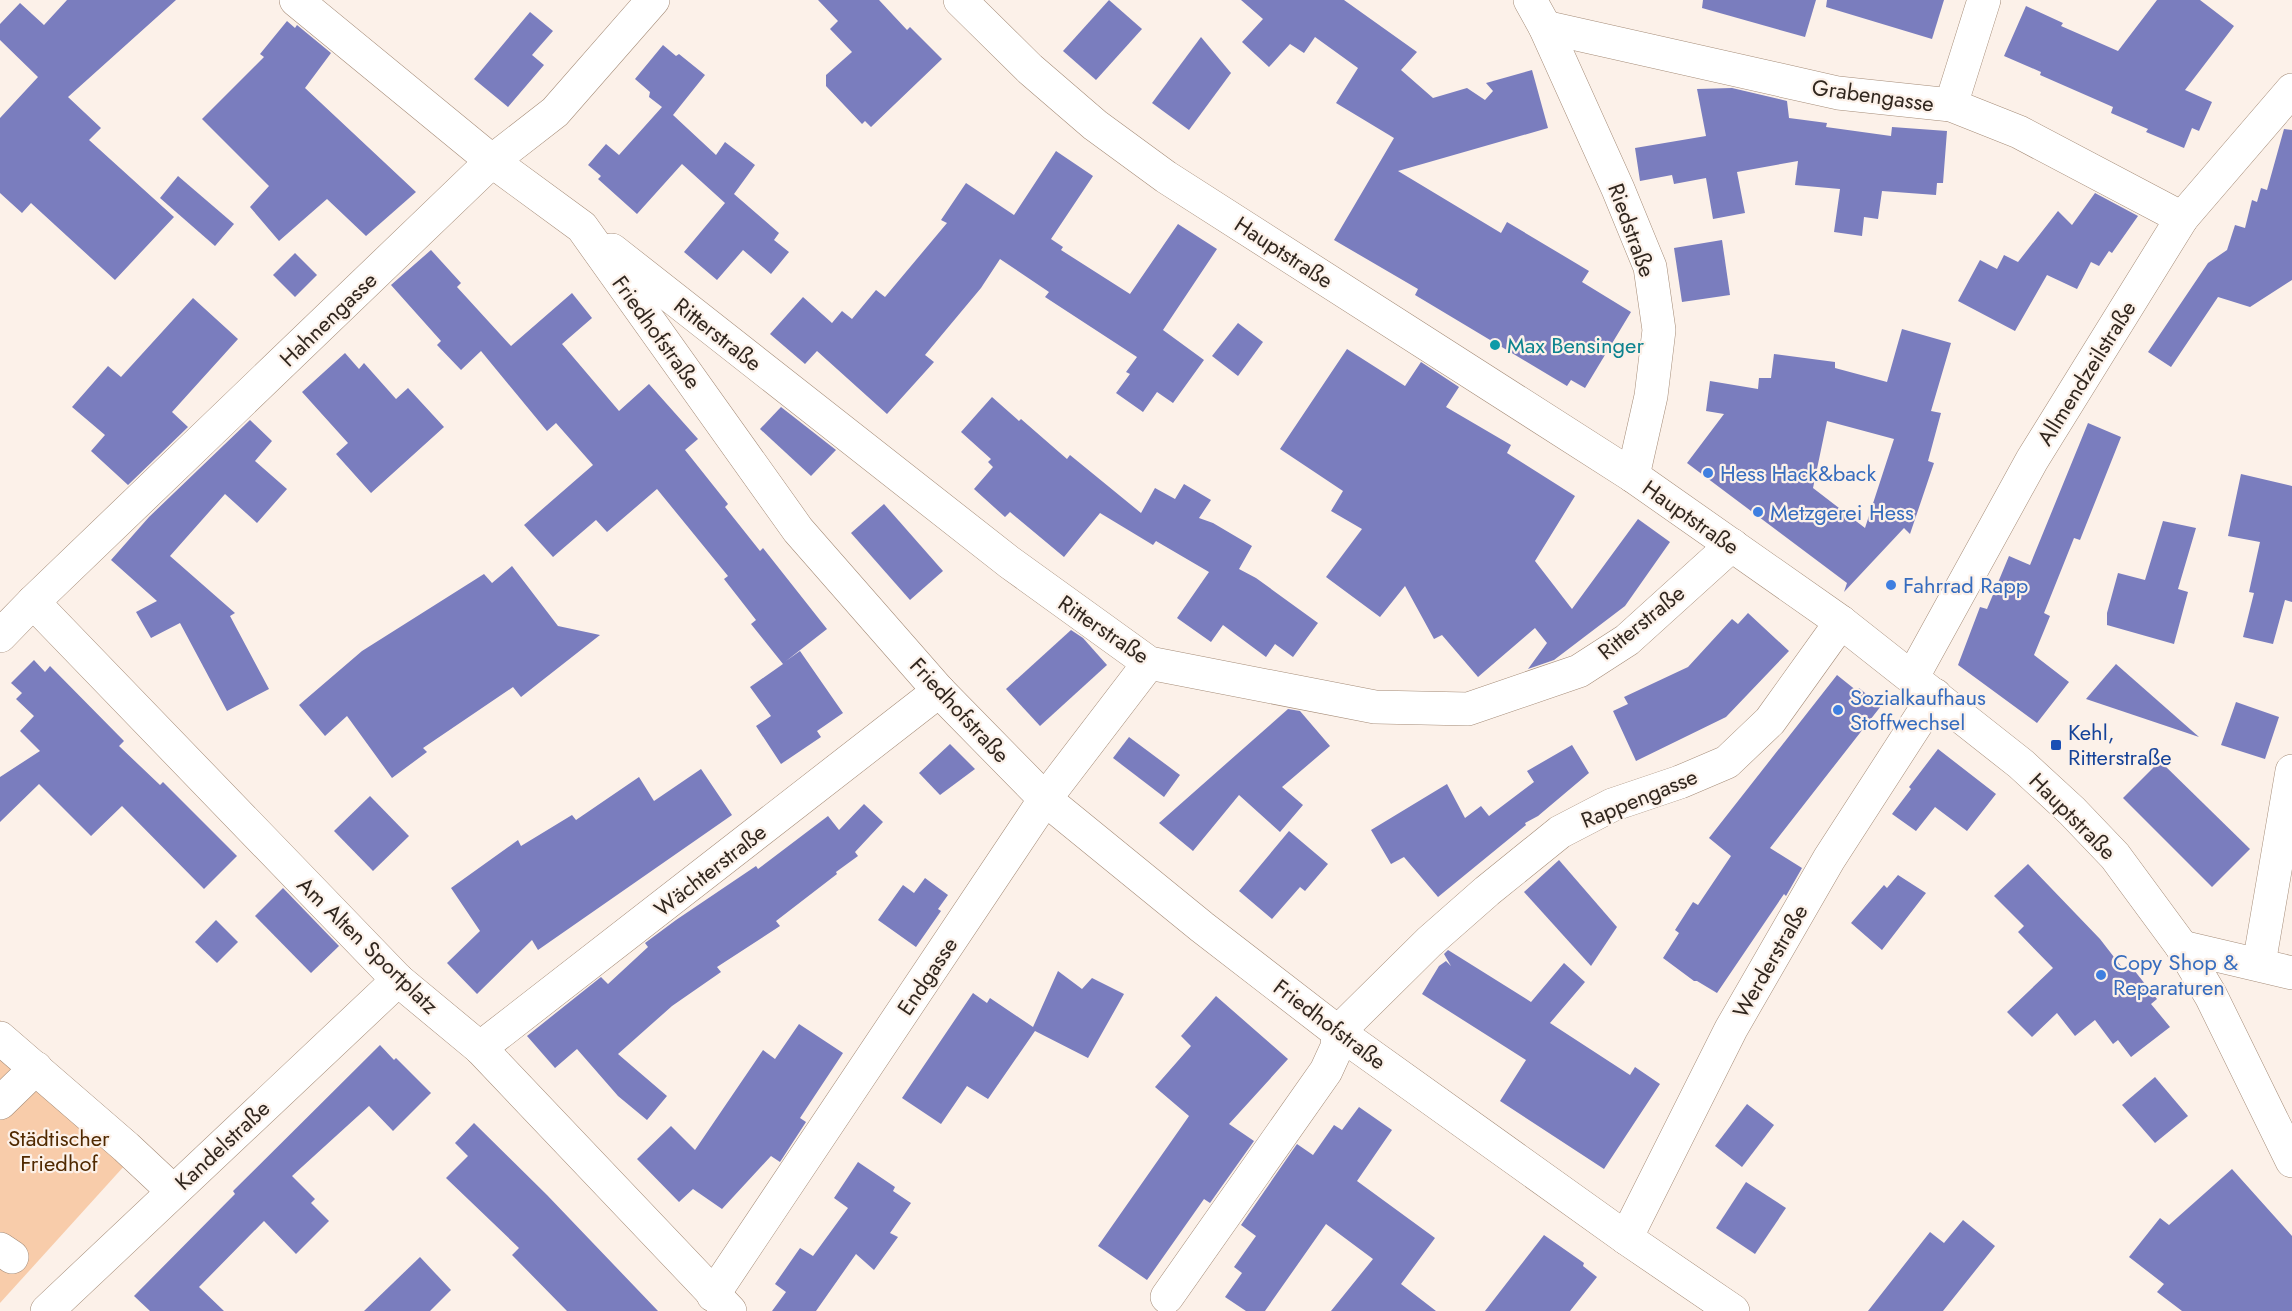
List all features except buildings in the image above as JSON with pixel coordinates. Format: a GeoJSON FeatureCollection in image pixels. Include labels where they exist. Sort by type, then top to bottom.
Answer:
{"type":"FeatureCollection","features":[{"type":"Feature","properties":{"kind":"street","name":"Friedhofstraße"},"geometry":{"type":"LineString","coordinates":[[296,0],[492,161],[582,227],[798,530],[939,691],[1045,799],[1202,927],[1338,1032],[1626,1239],[1732,1311]]}},
{"type":"Feature","properties":{"kind":"street","name":"Hahnengasse"},"geometry":{"type":"LineString","coordinates":[[0,636],[492,161],[555,112],[652,0]]}},
{"type":"Feature","properties":{"kind":"street","name":"Hauptstraße"},"geometry":{"type":"LineString","coordinates":[[960,0],[1030,69],[1087,118],[1166,177],[1633,476],[1841,622],[2021,764],[2072,811],[2115,856],[2182,947],[2211,996],[2292,1161]]}},
{"type":"Feature","properties":{"kind":"street"},"geometry":{"type":"LineString","coordinates":[[1951,105],[1984,0]]}},
{"type":"Feature","properties":{"kind":"street","name":"Riedstraße"},"geometry":{"type":"LineString","coordinates":[[1537,14],[1618,189],[1650,267],[1659,330],[1651,396],[1633,476]]}},
{"type":"Feature","properties":{"kind":"street","name":"Grabengasse"},"geometry":{"type":"LineString","coordinates":[[1537,14],[1838,93],[1951,105],[2019,132],[2182,218]]}},
{"type":"Feature","properties":{"kind":"street","name":"Allmendzeilstraße"},"geometry":{"type":"LineString","coordinates":[[1924,687],[2032,460],[2182,218],[2292,90]]}},
{"type":"Feature","properties":{"kind":"street","name":"Ritterstraße"},"geometry":{"type":"LineString","coordinates":[[582,227],[1009,562],[1149,663],[1376,707],[1468,709],[1579,671],[1627,640],[1732,545]]}},
{"type":"Feature","properties":{"kind":"street","name":"Am Alten Sportplatz"},"geometry":{"type":"LineString","coordinates":[[33,602],[398,980],[480,1048],[721,1303]]}},
{"type":"Feature","properties":{"kind":"street","name":"Rappengasse"},"geometry":{"type":"LineString","coordinates":[[1338,1032],[1429,942],[1560,832],[1612,805],[1680,782],[1727,762],[1770,721],[1841,622]]}},
{"type":"Feature","properties":{"kind":"street","name":"Endgasse"},"geometry":{"type":"LineString","coordinates":[[721,1303],[1045,799],[1149,663]]}},
{"type":"Feature","properties":{"kind":"street","name":"Werderstraße"},"geometry":{"type":"LineString","coordinates":[[1626,1239],[1731,1029],[1924,687]]}},
{"type":"Feature","properties":{"kind":"street","name":"Wächterstraße"},"geometry":{"type":"LineString","coordinates":[[480,1048],[939,691]]}},
{"type":"Feature","properties":{"kind":"street"},"geometry":{"type":"LineString","coordinates":[[2259,964],[2292,771]]}},
{"type":"Feature","properties":{"kind":"street"},"geometry":{"type":"LineString","coordinates":[[2182,947],[2292,973]]}},
{"type":"Feature","properties":{"kind":"street","name":"Kandelstraße"},"geometry":{"type":"LineString","coordinates":[[55,1308],[173,1191],[398,980]]}},
{"type":"Feature","properties":{"kind":"street"},"geometry":{"type":"LineString","coordinates":[[1167,1298],[1326,1071],[1337,1047],[1338,1032]]}},
{"type":"Feature","properties":{"kind":"street"},"geometry":{"type":"LineString","coordinates":[[0,1038],[173,1191]]}},
{"type":"Feature","properties":{"kind":"street"},"geometry":{"type":"LineString","coordinates":[[0,1103],[36,1068]]}},
{"type":"Feature","properties":{"kind":"green space","name":"Städtischer Friedhof"},"geometry":{"type":"Polygon","coordinates":[[[0,1020],[33,1049],[126,1164],[0,1303],[0,1020]]]}},
{"type":"Feature","properties":{"kind":"place","name":"Max Bensinger"},"geometry":{"type":"Point","coordinates":[1495,345]}},
{"type":"Feature","properties":{"kind":"place","name":"Hess Hack&back"},"geometry":{"type":"Point","coordinates":[1708,473]}},
{"type":"Feature","properties":{"kind":"place","name":"Metzgerei Hess"},"geometry":{"type":"Point","coordinates":[1758,512]}},
{"type":"Feature","properties":{"kind":"place","name":"Fahrrad Rapp"},"geometry":{"type":"Point","coordinates":[1891,585]}},
{"type":"Feature","properties":{"kind":"place","name":"Sozialkaufhaus Stoffwechsel"},"geometry":{"type":"Point","coordinates":[1838,710]}},
{"type":"Feature","properties":{"kind":"place","name":"Kehl, Ritterstraße"},"geometry":{"type":"Point","coordinates":[2056,745]}},
{"type":"Feature","properties":{"kind":"place","name":"Copy Shop & Reparaturen"},"geometry":{"type":"Point","coordinates":[2101,975]}}]}
